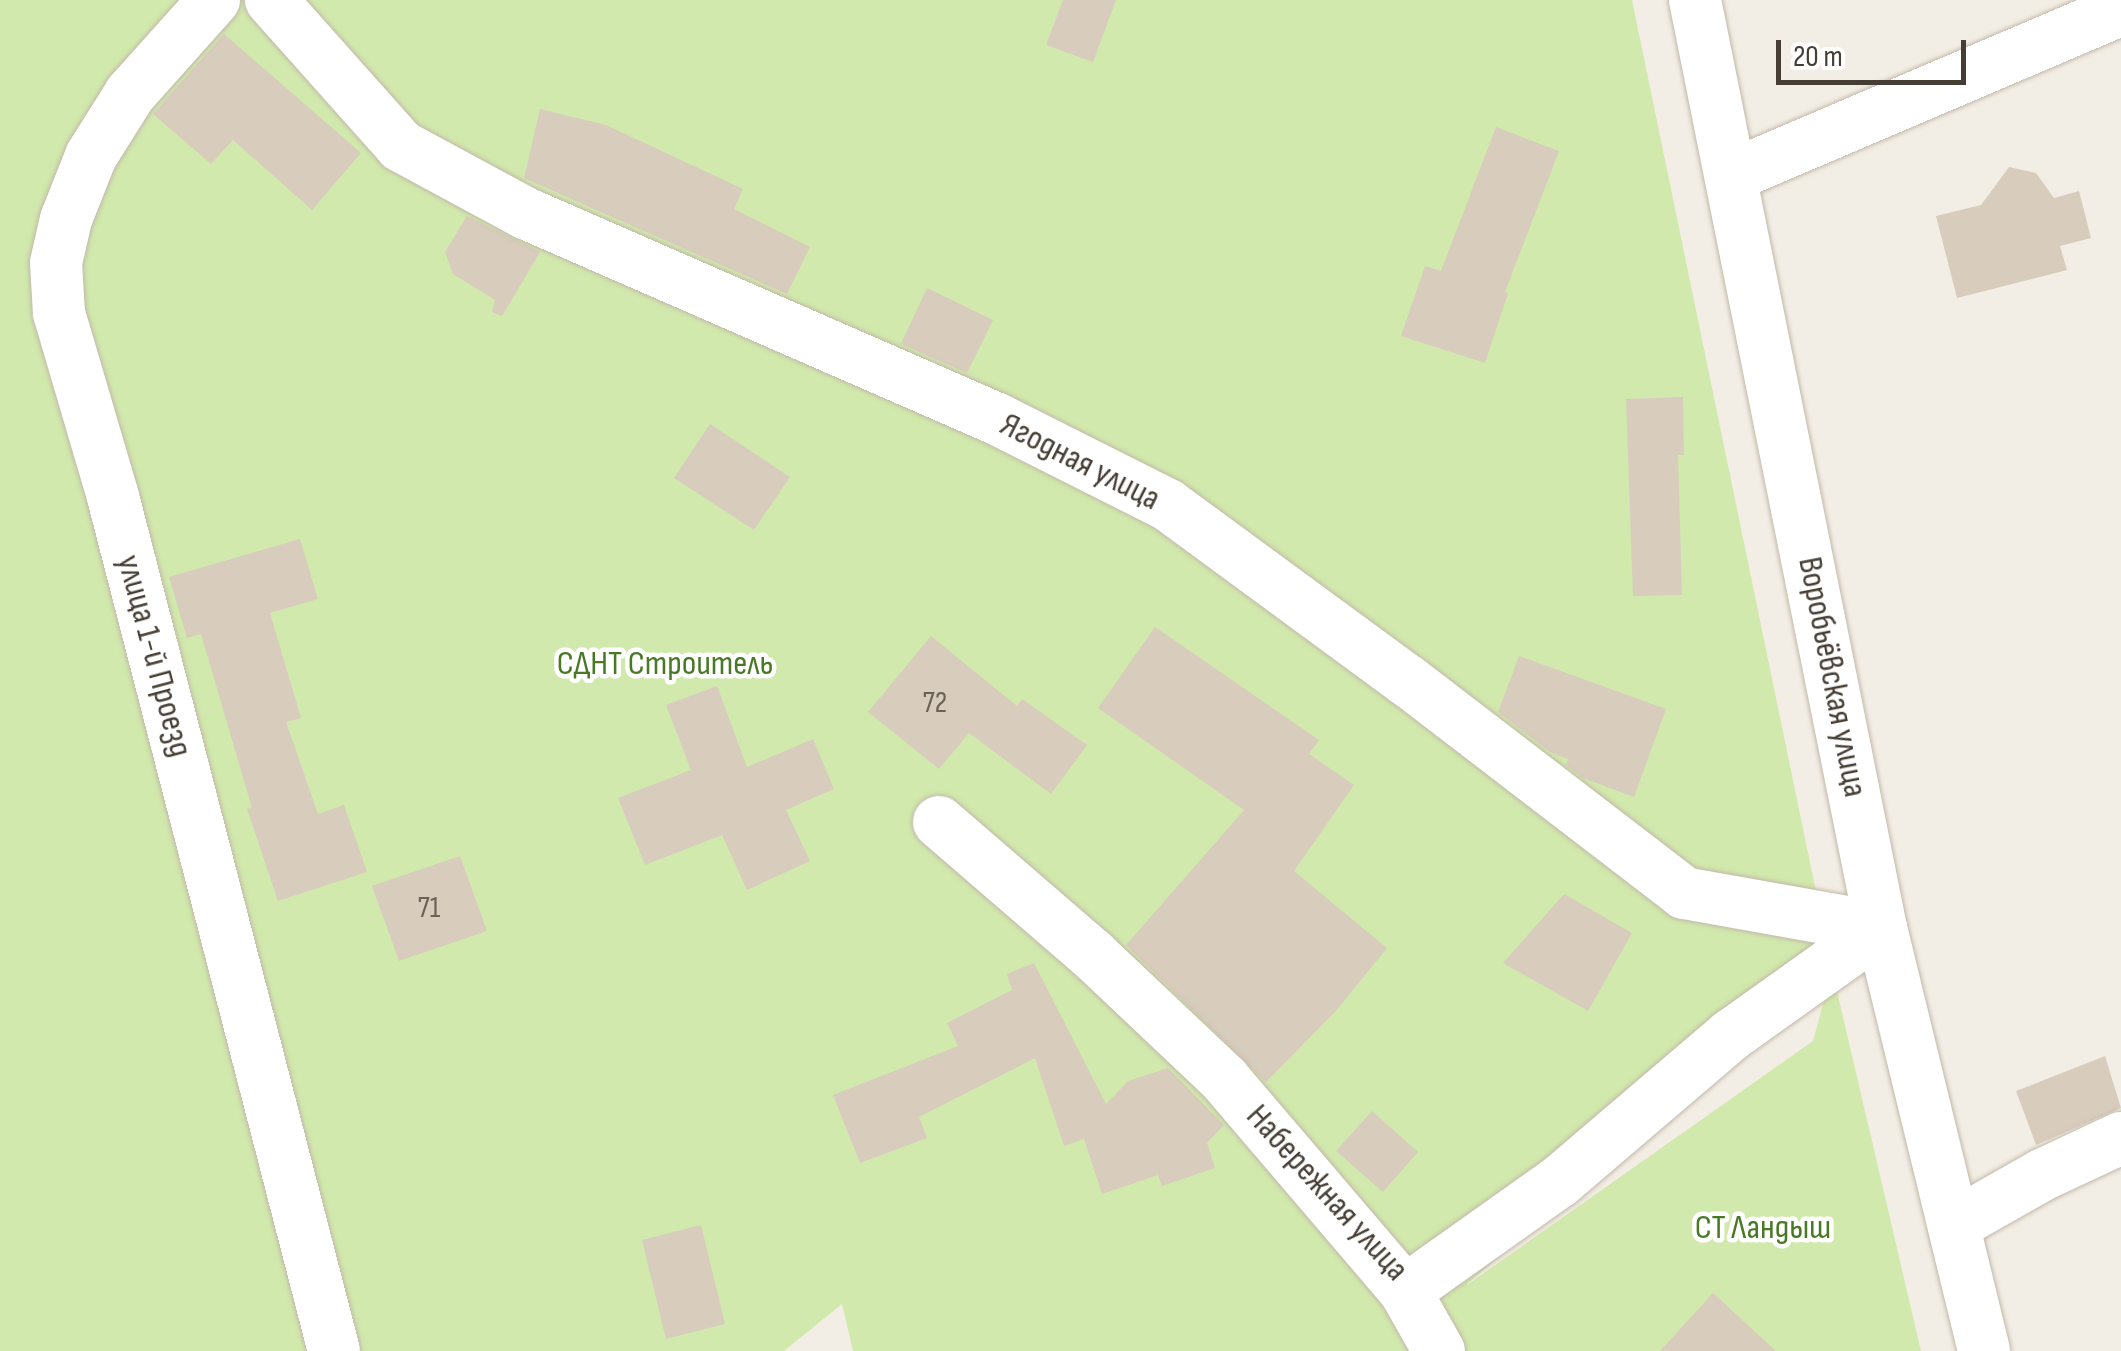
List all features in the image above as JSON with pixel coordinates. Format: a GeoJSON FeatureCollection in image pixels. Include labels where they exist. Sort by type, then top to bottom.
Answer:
{"type":"FeatureCollection","features":[{"type":"Feature","properties":{"kind":"street","name":"улица 1-й Проезд"},"geometry":{"type":"LineString","coordinates":[[214,0],[130,94],[91,156],[66,219],[56,263],[59,314],[113,497],[334,1351]]}},
{"type":"Feature","properties":{"kind":"street","name":"Ягодная улица"},"geometry":{"type":"LineString","coordinates":[[271,0],[401,146],[525,214],[997,419],[1168,505],[1408,681],[1684,892],[1881,928]]}},
{"type":"Feature","properties":{"kind":"street","name":"Воробьёвская улица"},"geometry":{"type":"LineString","coordinates":[[1695,0],[1881,928],[1984,1351]]}},
{"type":"Feature","properties":{"kind":"street"},"geometry":{"type":"LineString","coordinates":[[1731,176],[2121,10]]}},
{"type":"Feature","properties":{"kind":"street","name":"Набережная улица"},"geometry":{"type":"LineString","coordinates":[[939,822],[1092,954],[1224,1079],[1405,1291],[1560,1181],[1731,1035],[1881,928]]}},
{"type":"Feature","properties":{"kind":"street"},"geometry":{"type":"LineString","coordinates":[[1954,1225],[2042,1175],[2121,1138]]}},
{"type":"Feature","properties":{"kind":"street"},"geometry":{"type":"LineString","coordinates":[[1405,1291],[1439,1351]]}},
{"type":"Feature","properties":{"kind":"green space","name":"СДНТ Строитель"},"geometry":{"type":"Polygon","coordinates":[[[0,0],[1632,0],[1833,974],[1921,1351],[853,1351],[842,1304],[784,1351],[0,1351],[0,0]],[[1831,975],[1467,1285],[1813,1041],[1831,975]]]}},
{"type":"Feature","properties":{"kind":"building"},"geometry":{"type":"Polygon","coordinates":[[[1063,0],[1116,0],[1093,62],[1046,45],[1063,0]]]}},
{"type":"Feature","properties":{"kind":"building"},"geometry":{"type":"Polygon","coordinates":[[[224,34],[361,153],[312,210],[233,140],[211,164],[153,114],[224,34]]]}},
{"type":"Feature","properties":{"kind":"building"},"geometry":{"type":"Polygon","coordinates":[[[540,109],[606,125],[743,189],[734,209],[810,247],[787,294],[524,178],[540,109]]]}},
{"type":"Feature","properties":{"kind":"building"},"geometry":{"type":"Polygon","coordinates":[[[1496,127],[1559,151],[1505,292],[1508,293],[1485,363],[1401,336],[1425,266],[1441,271],[1496,127]]]}},
{"type":"Feature","properties":{"kind":"building"},"geometry":{"type":"Polygon","coordinates":[[[2009,167],[2036,173],[2054,198],[2079,191],[2091,238],[2060,246],[2067,270],[1957,298],[1936,216],[1981,205],[2009,167]]]}},
{"type":"Feature","properties":{"kind":"building"},"geometry":{"type":"Polygon","coordinates":[[[467,216],[540,252],[502,316],[492,312],[495,300],[453,274],[445,252],[467,216]]]}},
{"type":"Feature","properties":{"kind":"building"},"geometry":{"type":"Polygon","coordinates":[[[927,288],[993,320],[967,373],[901,344],[927,288]]]}},
{"type":"Feature","properties":{"kind":"building"},"geometry":{"type":"Polygon","coordinates":[[[1683,397],[1684,455],[1678,455],[1682,595],[1633,596],[1626,399],[1683,397]]]}},
{"type":"Feature","properties":{"kind":"building"},"geometry":{"type":"Polygon","coordinates":[[[710,424],[790,477],[754,530],[674,478],[710,424]]]}},
{"type":"Feature","properties":{"kind":"building"},"geometry":{"type":"Polygon","coordinates":[[[300,539],[318,599],[270,613],[301,718],[286,722],[318,814],[344,805],[367,872],[278,901],[247,809],[252,808],[201,634],[187,638],[169,577],[300,539]]]}},
{"type":"Feature","properties":{"kind":"building"},"geometry":{"type":"Polygon","coordinates":[[[1155,627],[1319,740],[1309,754],[1354,785],[1294,871],[1387,948],[1335,1012],[1266,1082],[1126,945],[1244,810],[1098,708],[1155,627]]]}},
{"type":"Feature","properties":{"kind":"building"},"geometry":{"type":"Polygon","coordinates":[[[931,636],[1017,706],[1022,699],[1087,745],[1051,794],[969,733],[939,769],[868,712],[931,636]]]}},
{"type":"Feature","properties":{"kind":"building"},"geometry":{"type":"Polygon","coordinates":[[[1519,656],[1666,709],[1634,797],[1583,778],[1566,765],[1568,759],[1550,752],[1498,712],[1519,656]]]}},
{"type":"Feature","properties":{"kind":"building"},"geometry":{"type":"Polygon","coordinates":[[[717,686],[747,767],[813,739],[834,789],[786,810],[810,861],[747,890],[722,835],[645,865],[618,798],[691,770],[666,705],[717,686]]]}},
{"type":"Feature","properties":{"kind":"building"},"geometry":{"type":"Polygon","coordinates":[[[460,856],[487,931],[399,961],[372,886],[460,856]]]}},
{"type":"Feature","properties":{"kind":"building"},"geometry":{"type":"Polygon","coordinates":[[[1564,894],[1632,933],[1588,1011],[1503,963],[1564,894]]]}},
{"type":"Feature","properties":{"kind":"building"},"geometry":{"type":"Polygon","coordinates":[[[1034,963],[1106,1104],[1128,1081],[1168,1068],[1224,1125],[1207,1143],[1215,1168],[1162,1186],[1158,1175],[1102,1194],[1084,1139],[1064,1146],[1035,1058],[919,1117],[927,1138],[860,1163],[833,1095],[958,1046],[947,1023],[1012,990],[1007,974],[1034,963]]]}},
{"type":"Feature","properties":{"kind":"building"},"geometry":{"type":"Polygon","coordinates":[[[2105,1056],[2121,1108],[2036,1145],[2016,1091],[2105,1056]]]}},
{"type":"Feature","properties":{"kind":"building"},"geometry":{"type":"Polygon","coordinates":[[[1372,1111],[1418,1152],[1383,1192],[1336,1151],[1372,1111]]]}},
{"type":"Feature","properties":{"kind":"building"},"geometry":{"type":"Polygon","coordinates":[[[701,1225],[725,1324],[666,1339],[642,1240],[701,1225]]]}},
{"type":"Feature","properties":{"kind":"building"},"geometry":{"type":"Polygon","coordinates":[[[1713,1293],[1776,1351],[1660,1351],[1713,1293]]]}},
{"type":"Feature","properties":{"kind":"park label","name":"СТ Ландыш"},"geometry":{"type":"Point","coordinates":[1763,1228]}}]}
